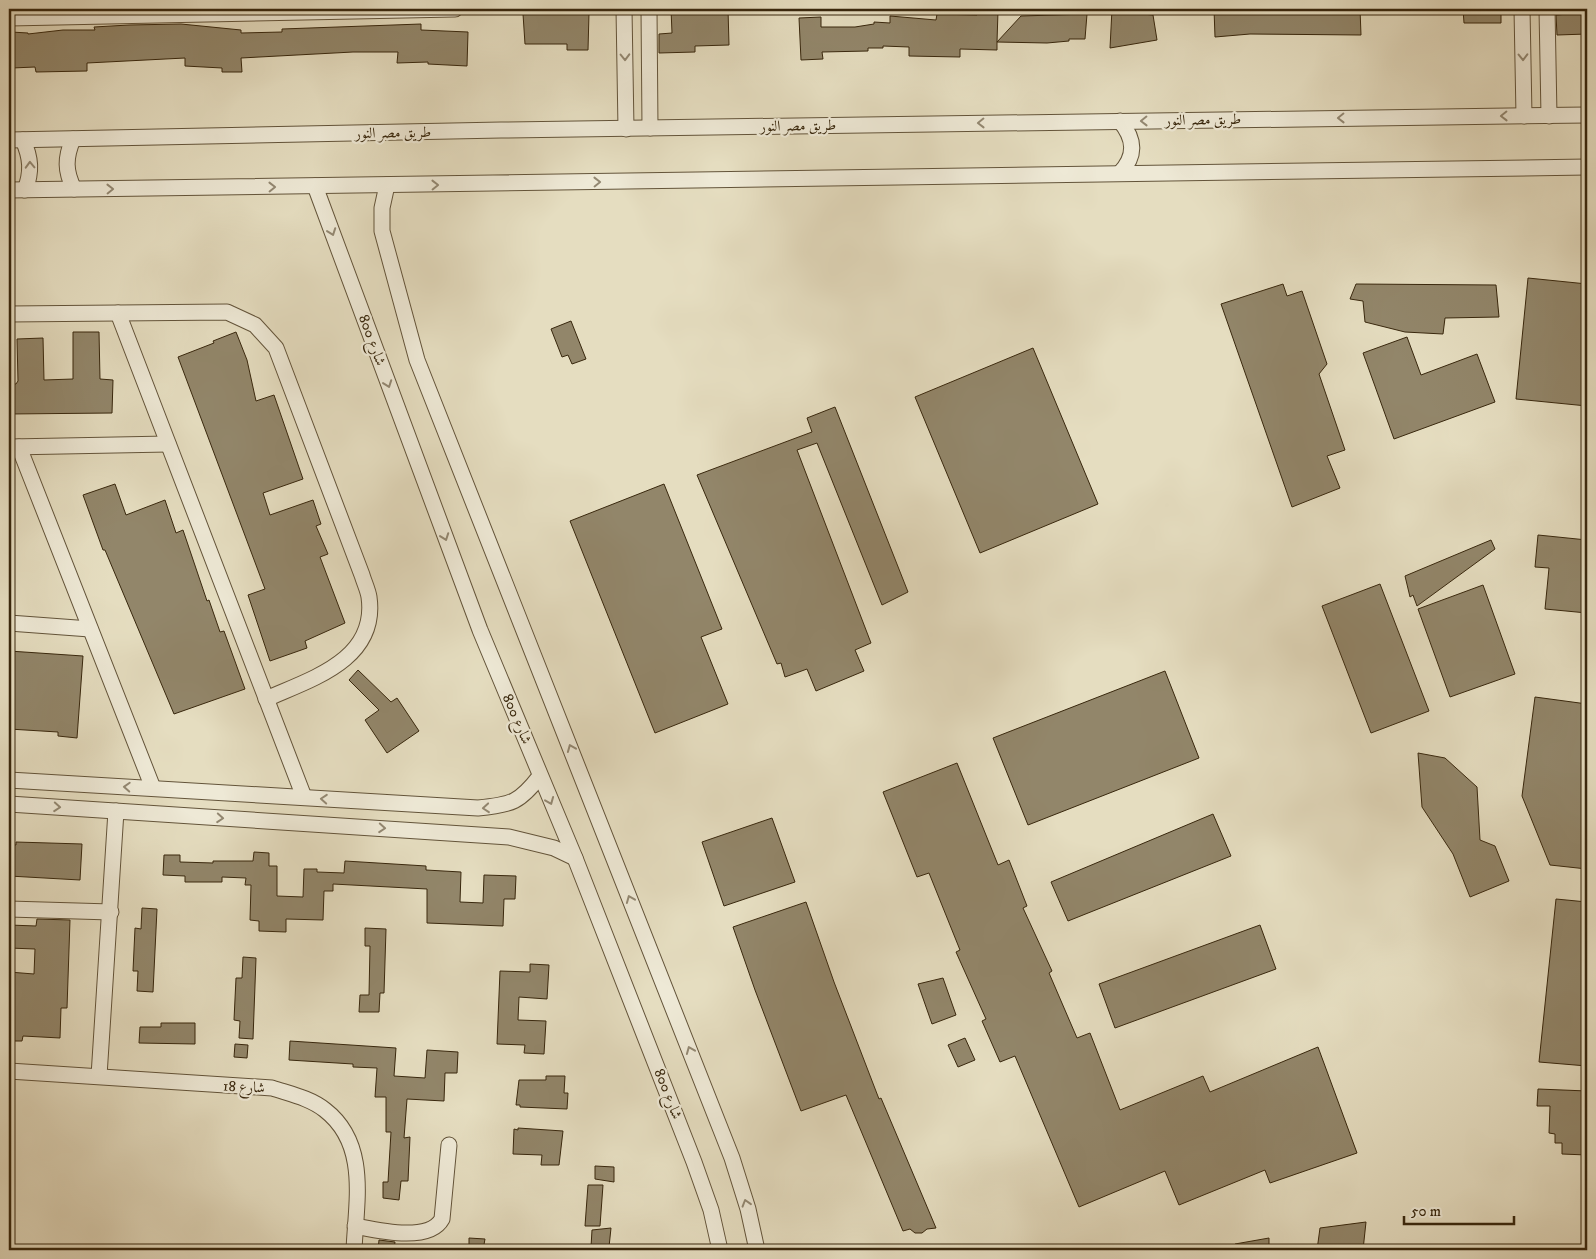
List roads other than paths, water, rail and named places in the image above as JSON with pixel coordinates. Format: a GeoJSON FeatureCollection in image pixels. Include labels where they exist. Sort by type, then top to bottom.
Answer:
{"type":"FeatureCollection","features":[{"type":"Feature","properties":{"kind":"street"},"geometry":{"type":"LineString","coordinates":[[9,18],[92,12],[455,9]]}},
{"type":"Feature","properties":{"kind":"street"},"geometry":{"type":"LineString","coordinates":[[624,9],[626,129]]}},
{"type":"Feature","properties":{"kind":"street"},"geometry":{"type":"LineString","coordinates":[[649,9],[650,128]]}},
{"type":"Feature","properties":{"kind":"street"},"geometry":{"type":"LineString","coordinates":[[1522,9],[1524,116]]}},
{"type":"Feature","properties":{"kind":"street"},"geometry":{"type":"LineString","coordinates":[[1547,9],[1549,116]]}},
{"type":"Feature","properties":{"kind":"street"},"geometry":{"type":"LineString","coordinates":[[1523,34],[1548,33]]}},
{"type":"Feature","properties":{"kind":"street","name":"طريق مصر النور"},"geometry":{"type":"LineString","coordinates":[[16,140],[650,128],[1587,115]]}},
{"type":"Feature","properties":{"kind":"street"},"geometry":{"type":"LineString","coordinates":[[1120,121],[1128,130],[1132,142],[1132,154],[1128,164],[1120,174]]}},
{"type":"Feature","properties":{"kind":"street"},"geometry":{"type":"LineString","coordinates":[[73,139],[68,151],[66,164],[68,178],[74,189]]}},
{"type":"Feature","properties":{"kind":"street"},"geometry":{"type":"LineString","coordinates":[[16,140],[29,152],[31,165],[25,190]]}},
{"type":"Feature","properties":{"kind":"street"},"geometry":{"type":"LineString","coordinates":[[9,190],[1587,167]]}},
{"type":"Feature","properties":{"kind":"street"},"geometry":{"type":"LineString","coordinates":[[387,185],[382,208],[382,232],[417,360],[732,1158],[748,1210],[757,1250]]}},
{"type":"Feature","properties":{"kind":"street","name":"شارع 800"},"geometry":{"type":"LineString","coordinates":[[315,186],[480,630],[575,858],[694,1162],[710,1210],[720,1250]]}},
{"type":"Feature","properties":{"kind":"street"},"geometry":{"type":"LineString","coordinates":[[9,314],[227,312],[255,325],[276,348],[369,597],[368,620],[360,642],[346,660],[326,672],[266,699]]}},
{"type":"Feature","properties":{"kind":"street"},"geometry":{"type":"LineString","coordinates":[[118,313],[304,797]]}},
{"type":"Feature","properties":{"kind":"street"},"geometry":{"type":"LineString","coordinates":[[153,788],[90,629],[14,447],[168,444]]}},
{"type":"Feature","properties":{"kind":"street"},"geometry":{"type":"LineString","coordinates":[[9,623],[90,629]]}},
{"type":"Feature","properties":{"kind":"street"},"geometry":{"type":"LineString","coordinates":[[9,780],[478,808],[503,806],[516,800],[525,795],[540,776]]}},
{"type":"Feature","properties":{"kind":"street"},"geometry":{"type":"LineString","coordinates":[[9,804],[509,837],[532,841],[575,858]]}},
{"type":"Feature","properties":{"kind":"street"},"geometry":{"type":"LineString","coordinates":[[99,1076],[116,811]]}},
{"type":"Feature","properties":{"kind":"street"},"geometry":{"type":"LineString","coordinates":[[9,909],[111,912]]}},
{"type":"Feature","properties":{"kind":"street","name":"شارع 18"},"geometry":{"type":"LineString","coordinates":[[9,1070],[272,1088],[303,1098],[325,1110],[342,1128],[354,1150],[358,1174],[354,1250]]}},
{"type":"Feature","properties":{"kind":"street"},"geometry":{"type":"LineString","coordinates":[[355,1226],[380,1231],[412,1233],[433,1230],[438,1226],[442,1220],[448,1145]]}}]}
